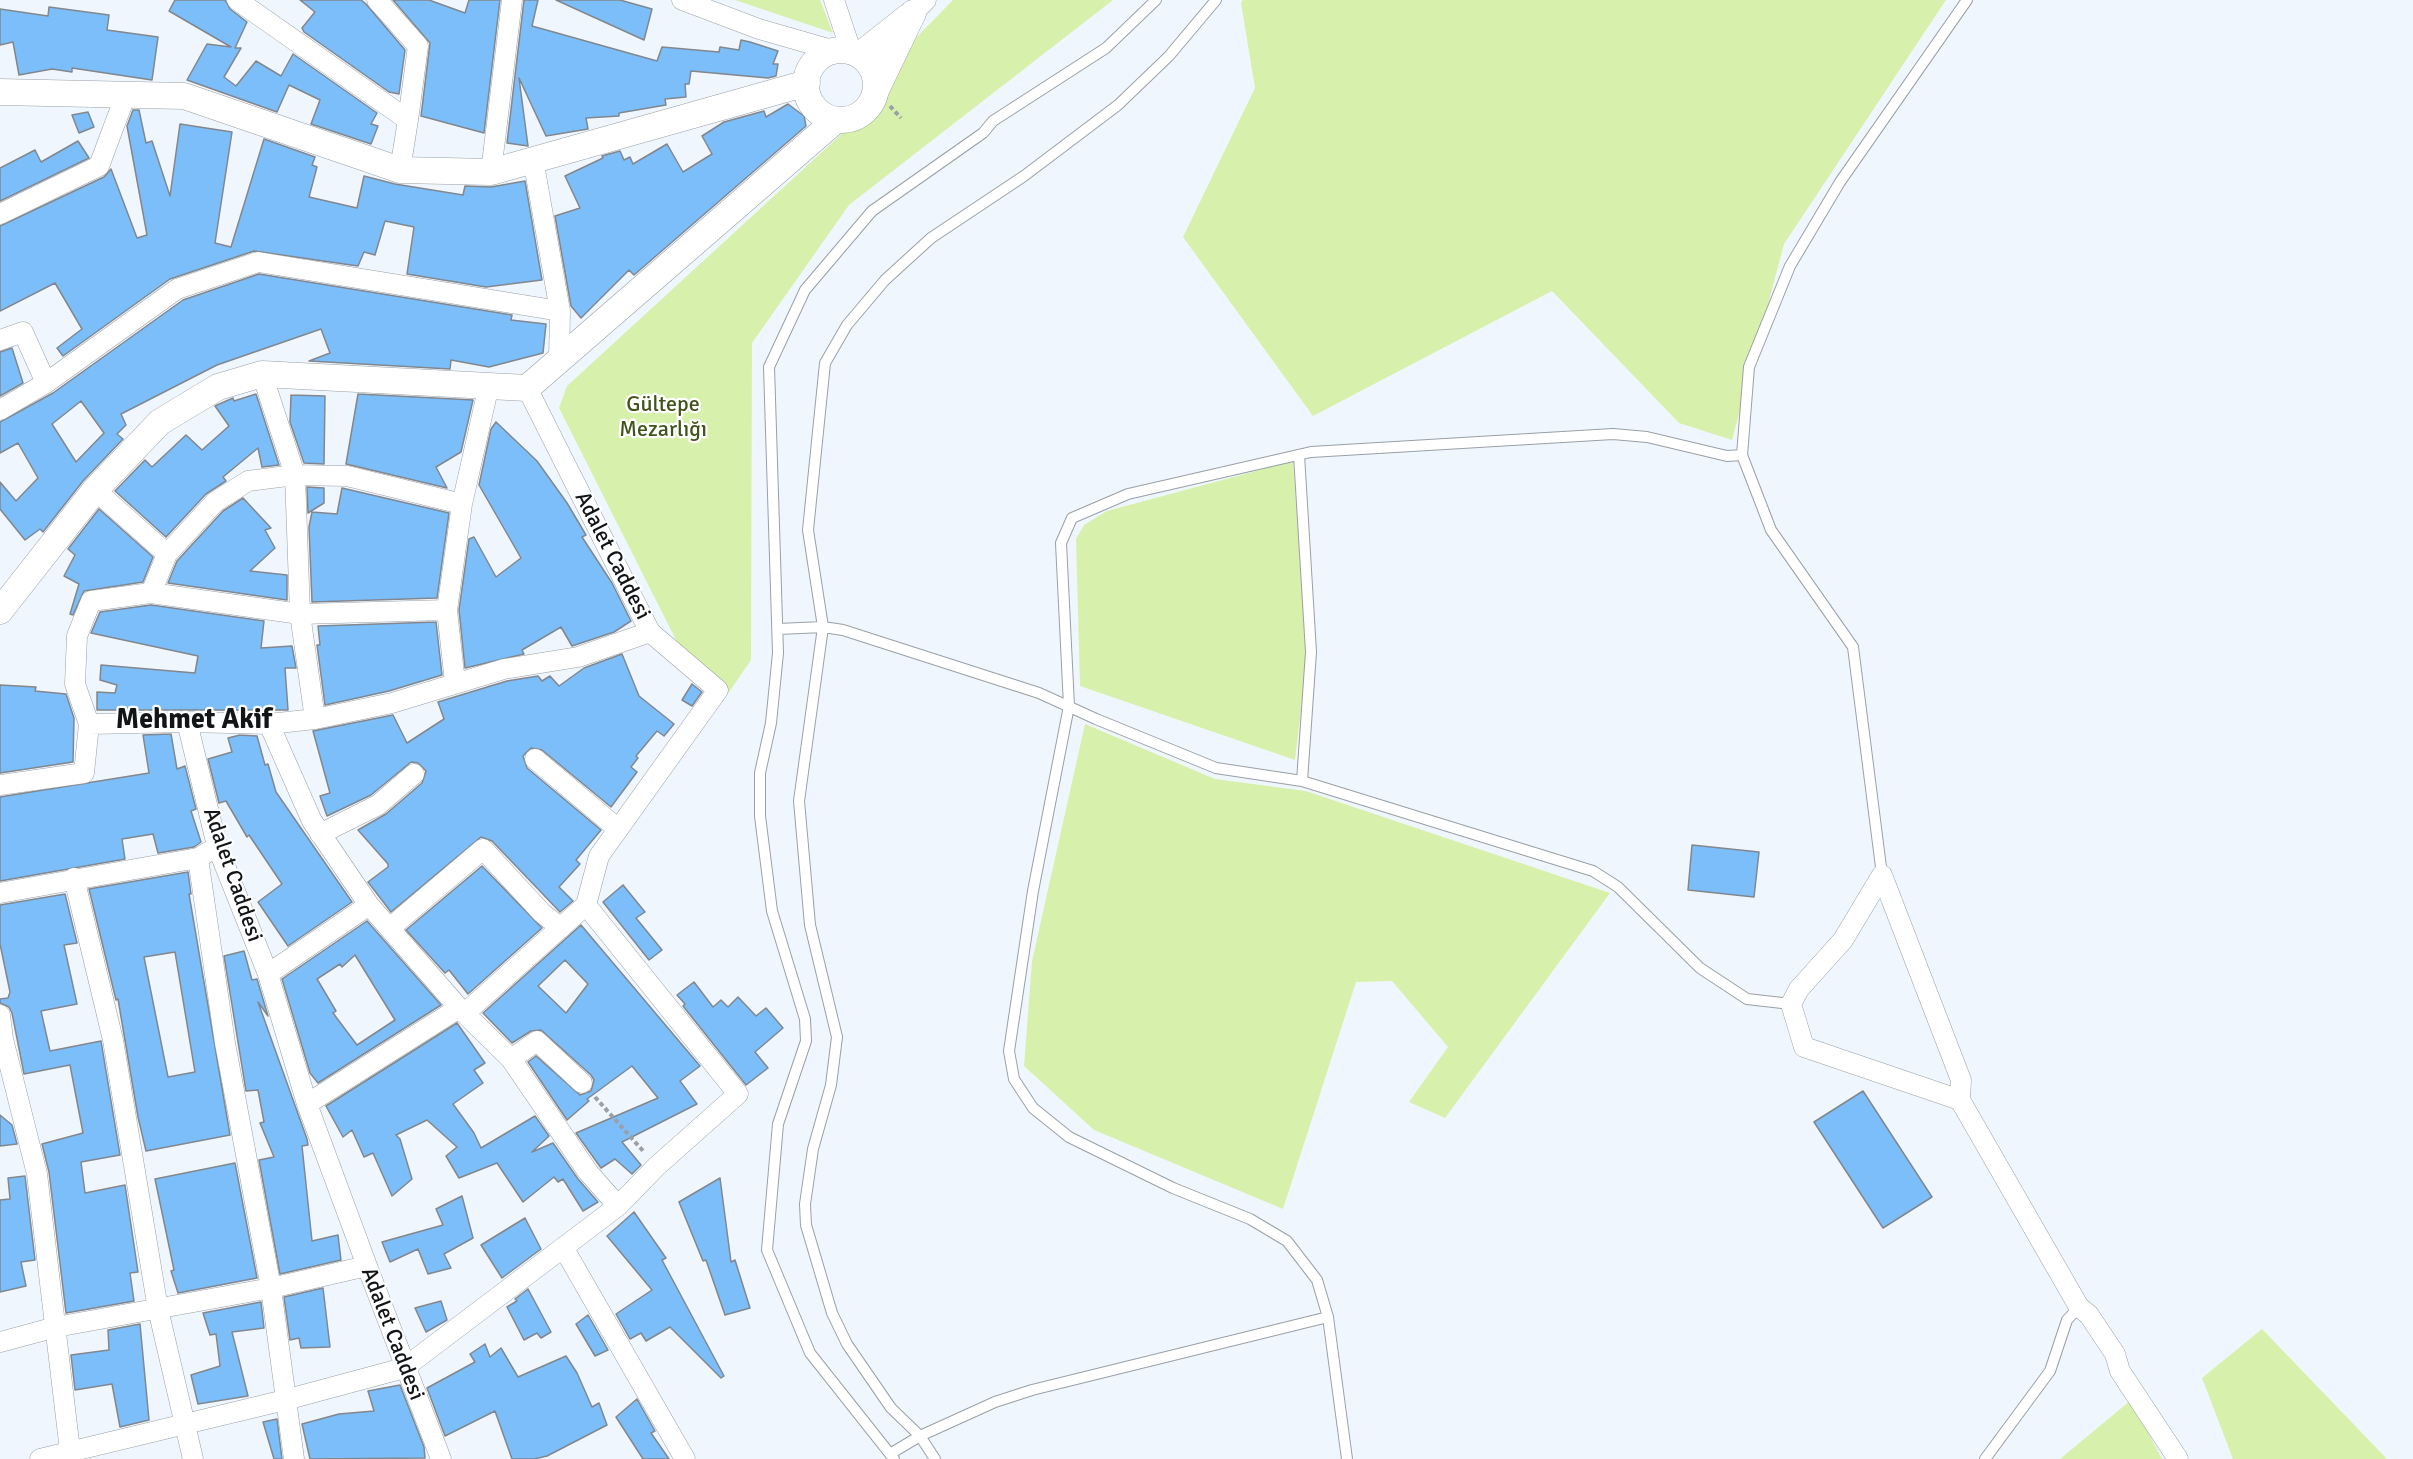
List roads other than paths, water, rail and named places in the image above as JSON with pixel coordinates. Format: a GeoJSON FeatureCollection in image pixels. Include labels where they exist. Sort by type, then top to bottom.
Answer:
{"type":"FeatureCollection","features":[{"type":"Feature","properties":{"kind":"street"},"geometry":{"type":"LineString","coordinates":[[237,0],[408,120]]}},
{"type":"Feature","properties":{"kind":"street"},"geometry":{"type":"LineString","coordinates":[[377,0],[418,46],[400,170]]}},
{"type":"Feature","properties":{"kind":"street"},"geometry":{"type":"LineString","coordinates":[[492,172],[512,0]]}},
{"type":"Feature","properties":{"kind":"street"},"geometry":{"type":"LineString","coordinates":[[682,0],[759,29],[848,52],[873,70],[876,90]]}},
{"type":"Feature","properties":{"kind":"street"},"geometry":{"type":"LineString","coordinates":[[834,0],[848,52]]}},
{"type":"Feature","properties":{"kind":"street"},"geometry":{"type":"LineString","coordinates":[[836,120],[816,110],[809,101],[806,90],[809,69],[814,61],[848,52],[920,6]]}},
{"type":"Feature","properties":{"kind":"street"},"geometry":{"type":"LineString","coordinates":[[0,611],[95,490],[160,422],[218,387],[262,374],[527,388],[836,120],[857,116],[866,109],[920,6]]}},
{"type":"Feature","properties":{"kind":"street"},"geometry":{"type":"LineString","coordinates":[[0,92],[184,96],[400,170],[492,172],[807,84]]}},
{"type":"Feature","properties":{"kind":"street"},"geometry":{"type":"LineString","coordinates":[[0,214],[99,166],[126,94]]}},
{"type":"Feature","properties":{"kind":"street"},"geometry":{"type":"LineString","coordinates":[[533,159],[560,311],[559,360]]}},
{"type":"Feature","properties":{"kind":"street"},"geometry":{"type":"LineString","coordinates":[[0,410],[46,383],[177,289],[258,262],[560,311]]}},
{"type":"Feature","properties":{"kind":"street"},"geometry":{"type":"LineString","coordinates":[[0,340],[23,332],[46,383]]}},
{"type":"Feature","properties":{"kind":"street"},"geometry":{"type":"LineString","coordinates":[[262,374],[295,474],[300,614],[315,719]]}},
{"type":"Feature","properties":{"kind":"street"},"geometry":{"type":"LineString","coordinates":[[455,683],[447,610],[462,504],[489,385]]}},
{"type":"Feature","properties":{"kind":"street","name":"Adalet Caddesi"},"geometry":{"type":"LineString","coordinates":[[441,1459],[404,1368],[308,1104],[268,974],[217,846],[187,722],[269,724],[315,719],[392,703],[504,669],[578,657],[650,632],[527,388]]}},
{"type":"Feature","properties":{"kind":"street"},"geometry":{"type":"LineString","coordinates":[[151,593],[167,554],[215,502],[248,481],[295,474],[347,476],[462,504]]}},
{"type":"Feature","properties":{"kind":"street"},"geometry":{"type":"LineString","coordinates":[[95,490],[167,554]]}},
{"type":"Feature","properties":{"kind":"street"},"geometry":{"type":"LineString","coordinates":[[0,785],[84,773],[89,724],[75,684],[77,636],[91,601],[151,593],[300,614],[447,610]]}},
{"type":"Feature","properties":{"kind":"street"},"geometry":{"type":"LineString","coordinates":[[308,1104],[462,1011],[586,905],[599,856],[718,690],[650,632]]}},
{"type":"Feature","properties":{"kind":"street"},"geometry":{"type":"LineString","coordinates":[[89,724],[187,722]]}},
{"type":"Feature","properties":{"kind":"street"},"geometry":{"type":"LineString","coordinates":[[269,724],[312,821],[369,905],[391,927],[462,1011],[511,1059],[588,1172],[618,1206]]}},
{"type":"Feature","properties":{"kind":"street"},"geometry":{"type":"LineString","coordinates":[[535,759],[618,829]]}},
{"type":"Feature","properties":{"kind":"street"},"geometry":{"type":"LineString","coordinates":[[320,834],[378,805],[414,774]]}},
{"type":"Feature","properties":{"kind":"street"},"geometry":{"type":"LineString","coordinates":[[0,893],[74,878],[198,858],[217,846]]}},
{"type":"Feature","properties":{"kind":"street"},"geometry":{"type":"LineString","coordinates":[[391,927],[483,849],[542,913],[561,928]]}},
{"type":"Feature","properties":{"kind":"street"},"geometry":{"type":"LineString","coordinates":[[198,858],[225,1043],[271,1288],[294,1459]]}},
{"type":"Feature","properties":{"kind":"street"},"geometry":{"type":"LineString","coordinates":[[1882,875],[1843,940],[1799,990],[1791,1004],[1804,1047],[1960,1100]]}},
{"type":"Feature","properties":{"kind":"street"},"geometry":{"type":"LineString","coordinates":[[1882,875],[1961,1080],[1960,1100],[2079,1307],[2089,1315],[2115,1354],[2120,1371],[2178,1459]]}},
{"type":"Feature","properties":{"kind":"street"},"geometry":{"type":"LineString","coordinates":[[74,878],[113,1040],[158,1309],[193,1459]]}},
{"type":"Feature","properties":{"kind":"street"},"geometry":{"type":"LineString","coordinates":[[268,974],[369,905]]}},
{"type":"Feature","properties":{"kind":"street"},"geometry":{"type":"LineString","coordinates":[[40,1459],[70,1455],[404,1368],[618,1206],[657,1166],[738,1094],[586,905]]}},
{"type":"Feature","properties":{"kind":"street"},"geometry":{"type":"LineString","coordinates":[[0,1015],[37,1174],[70,1455]]}},
{"type":"Feature","properties":{"kind":"street"},"geometry":{"type":"LineString","coordinates":[[511,1059],[537,1041],[582,1083]]}},
{"type":"Feature","properties":{"kind":"street"},"geometry":{"type":"LineString","coordinates":[[563,1247],[685,1459]]}},
{"type":"Feature","properties":{"kind":"street"},"geometry":{"type":"LineString","coordinates":[[0,1342],[56,1327],[271,1288],[367,1266]]}},
{"type":"Feature","properties":{"kind":"lane"},"geometry":{"type":"LineString","coordinates":[[1156,0],[1106,48],[993,121],[983,133],[872,210],[805,290],[768,366],[778,653],[771,723],[760,773],[760,816],[772,911],[805,1018],[806,1041],[778,1124],[767,1250],[810,1353],[892,1456],[920,1436],[995,1402],[1032,1390],[1328,1317]]}},
{"type":"Feature","properties":{"kind":"lane"},"geometry":{"type":"LineString","coordinates":[[935,1459],[920,1436],[891,1408],[847,1344],[832,1313],[807,1225],[805,1203],[813,1149],[831,1085],[837,1037],[810,925],[799,801],[823,627],[808,530],[825,363],[847,325],[885,280],[931,237],[1024,176],[1118,105],[1169,56],[1216,0]]}},
{"type":"Feature","properties":{"kind":"lane"},"geometry":{"type":"LineString","coordinates":[[1882,875],[1853,647],[1771,530],[1742,455],[1749,367],[1790,266],[1840,182],[1967,0]]}},
{"type":"Feature","properties":{"kind":"lane"},"geometry":{"type":"LineString","coordinates":[[1347,1459],[1328,1317],[1317,1280],[1287,1241],[1250,1219],[1173,1188],[1069,1137],[1033,1108],[1014,1079],[1009,1052],[1034,891],[1069,706],[1061,543],[1072,518],[1128,495],[1311,452],[1613,434],[1647,437],[1727,456],[1742,455]]}},
{"type":"Feature","properties":{"kind":"lane"},"geometry":{"type":"LineString","coordinates":[[1299,455],[1311,652],[1302,782]]}},
{"type":"Feature","properties":{"kind":"lane"},"geometry":{"type":"LineString","coordinates":[[777,629],[823,627],[843,630],[1039,693],[1216,768],[1302,782],[1593,871],[1618,887],[1709,974],[1747,999],[1791,1004]]}},
{"type":"Feature","properties":{"kind":"lane"},"geometry":{"type":"LineString","coordinates":[[1984,1459],[2050,1371],[2067,1320],[2079,1307]]}},
{"type":"Feature","properties":{"kind":"district","name":"Mehmet Akif"},"geometry":{"type":"Point","coordinates":[194,721]}},
{"type":"Feature","properties":{"kind":"park label","name":"Gültepe Mezarlığı"},"geometry":{"type":"Point","coordinates":[663,418]}}]}
